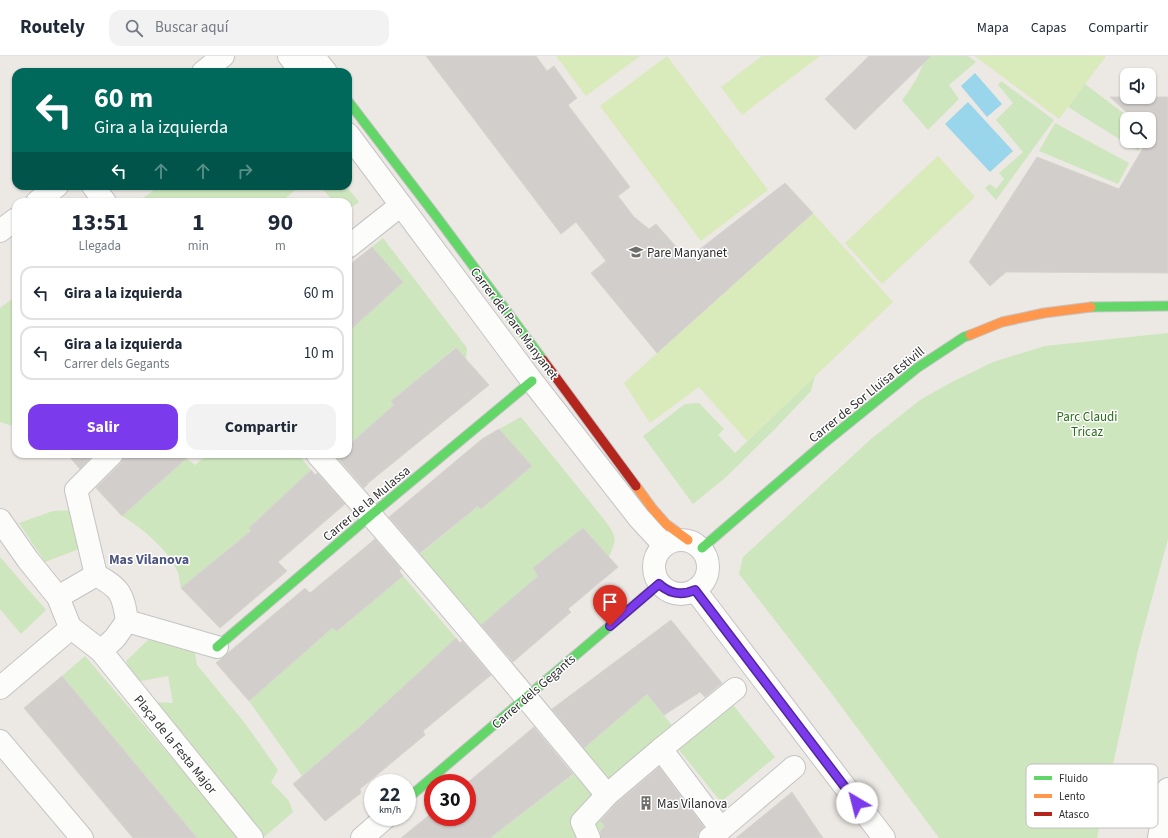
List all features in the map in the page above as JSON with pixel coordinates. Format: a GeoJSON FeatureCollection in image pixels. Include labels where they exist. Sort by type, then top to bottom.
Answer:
{"type":"FeatureCollection","features":[{"type":"Feature","properties":{"kind":"street"},"geometry":{"type":"LineString","coordinates":[[208,68],[223,56]]}},
{"type":"Feature","properties":{"kind":"street"},"geometry":{"type":"LineString","coordinates":[[289,56],[298,68]]}},
{"type":"Feature","properties":{"kind":"street"},"geometry":{"type":"LineString","coordinates":[[313,56],[323,68]]}},
{"type":"Feature","properties":{"kind":"street","name":"Carrer del Pare Manyanet"},"geometry":{"type":"LineString","coordinates":[[352,106],[445,228],[652,508],[666,524],[695,544]]}},
{"type":"Feature","properties":{"kind":"street","name":"Carrer del Pare Manyanet"},"geometry":{"type":"LineString","coordinates":[[352,139],[532,381],[640,518],[664,545]]}},
{"type":"Feature","properties":{"kind":"street"},"geometry":{"type":"LineString","coordinates":[[42,198],[52,190]]}},
{"type":"Feature","properties":{"kind":"street"},"geometry":{"type":"LineString","coordinates":[[352,244],[401,204]]}},
{"type":"Feature","properties":{"kind":"street"},"geometry":{"type":"LineString","coordinates":[[0,231],[12,222]]}},
{"type":"Feature","properties":{"kind":"street","name":"Carrer de Sor Lluïsa Estivill"},"geometry":{"type":"LineString","coordinates":[[695,544],[917,368],[964,337],[1002,322],[1044,313],[1088,307],[1168,306]]}},
{"type":"Feature","properties":{"kind":"street","name":"Carrer de la Mulassa"},"geometry":{"type":"LineString","coordinates":[[217,647],[371,515],[532,381]]}},
{"type":"Feature","properties":{"kind":"street"},"geometry":{"type":"LineString","coordinates":[[101,651],[115,638],[127,621],[125,604],[119,591],[107,581],[96,575],[76,490],[108,458]]}},
{"type":"Feature","properties":{"kind":"street"},"geometry":{"type":"LineString","coordinates":[[321,458],[526,697],[607,795]]}},
{"type":"Feature","properties":{"kind":"street"},"geometry":{"type":"LineString","coordinates":[[0,520],[28,560],[58,597],[70,627],[65,633],[0,688]]}},
{"type":"Feature","properties":{"kind":"street"},"geometry":{"type":"LineString","coordinates":[[679,539],[695,544],[706,555],[709,563],[704,582],[701,586],[688,593],[672,593],[659,584],[655,576],[655,559],[658,551],[671,541],[679,539]]}},
{"type":"Feature","properties":{"kind":"street"},"geometry":{"type":"LineString","coordinates":[[58,597],[96,575]]}},
{"type":"Feature","properties":{"kind":"street","name":"Carrer dels Gegants"},"geometry":{"type":"LineString","coordinates":[[416,791],[659,584]]}},
{"type":"Feature","properties":{"kind":"street"},"geometry":{"type":"LineString","coordinates":[[695,590],[884,838]]}},
{"type":"Feature","properties":{"kind":"street"},"geometry":{"type":"LineString","coordinates":[[127,621],[217,647]]}},
{"type":"Feature","properties":{"kind":"street","name":"Plaça de la Festa Major"},"geometry":{"type":"LineString","coordinates":[[70,627],[101,651],[252,838]]}},
{"type":"Feature","properties":{"kind":"street"},"geometry":{"type":"LineString","coordinates":[[589,838],[582,822],[607,795],[735,689]]}},
{"type":"Feature","properties":{"kind":"street"},"geometry":{"type":"LineString","coordinates":[[0,741],[82,838]]}},
{"type":"Feature","properties":{"kind":"street"},"geometry":{"type":"LineString","coordinates":[[661,749],[715,834],[794,766]]}},
{"type":"Feature","properties":{"kind":"street"},"geometry":{"type":"LineString","coordinates":[[1159,838],[1168,789]]}},
{"type":"Feature","properties":{"kind":"street"},"geometry":{"type":"LineString","coordinates":[[362,838],[376,826]]}},
{"type":"Feature","properties":{"kind":"green space"},"geometry":{"type":"Polygon","coordinates":[[[556,56],[640,56],[586,96],[556,56]]]}},
{"type":"Feature","properties":{"kind":"green space"},"geometry":{"type":"Polygon","coordinates":[[[667,56],[768,190],[701,241],[600,106],[667,56]]]}},
{"type":"Feature","properties":{"kind":"green space"},"geometry":{"type":"Polygon","coordinates":[[[762,56],[820,56],[742,115],[721,87],[762,56]]]}},
{"type":"Feature","properties":{"kind":"green space"},"geometry":{"type":"Polygon","coordinates":[[[925,56],[968,56],[976,62],[949,85],[959,99],[928,130],[902,100],[922,68],[925,56]]]}},
{"type":"Feature","properties":{"kind":"green space"},"geometry":{"type":"Polygon","coordinates":[[[975,56],[1106,56],[1059,119],[975,56]]]}},
{"type":"Feature","properties":{"kind":"green space"},"geometry":{"type":"Polygon","coordinates":[[[1001,81],[1054,120],[996,200],[985,188],[990,184],[996,189],[1004,179],[999,173],[1023,152],[996,120],[1013,103],[998,85],[1001,81]]]}},
{"type":"Feature","properties":{"kind":"green space"},"geometry":{"type":"Polygon","coordinates":[[[1085,84],[1122,112],[1120,112],[1120,140],[1068,107],[1085,84]]]}},
{"type":"Feature","properties":{"kind":"green space"},"geometry":{"type":"Polygon","coordinates":[[[1055,123],[1129,163],[1118,184],[1039,151],[1055,123]]]}},
{"type":"Feature","properties":{"kind":"green space"},"geometry":{"type":"Polygon","coordinates":[[[1133,148],[1140,148],[1138,151],[1133,148]]]}},
{"type":"Feature","properties":{"kind":"green space"},"geometry":{"type":"Polygon","coordinates":[[[938,156],[975,197],[882,284],[845,243],[938,156]]]}},
{"type":"Feature","properties":{"kind":"green space"},"geometry":{"type":"Polygon","coordinates":[[[154,190],[295,190],[286,198],[143,198],[154,190]]]}},
{"type":"Feature","properties":{"kind":"green space"},"geometry":{"type":"Polygon","coordinates":[[[324,190],[349,190],[359,202],[352,207],[352,198],[330,198],[324,190]]]}},
{"type":"Feature","properties":{"kind":"green space"},"geometry":{"type":"Polygon","coordinates":[[[813,213],[893,302],[747,441],[699,387],[650,423],[624,383],[813,213]]]}},
{"type":"Feature","properties":{"kind":"green space"},"geometry":{"type":"Polygon","coordinates":[[[383,238],[467,348],[466,359],[455,348],[391,401],[394,405],[352,442],[352,328],[403,282],[372,247],[383,238]]]}},
{"type":"Feature","properties":{"kind":"green space"},"geometry":{"type":"Polygon","coordinates":[[[12,299],[12,426],[0,422],[0,308],[12,299]]]}},
{"type":"Feature","properties":{"kind":"green space","name":"Parc Claudi Tricaz"},"geometry":{"type":"Polygon","coordinates":[[[1168,333],[1168,539],[1138,650],[1113,764],[1026,764],[1026,828],[1099,828],[1097,838],[939,838],[829,690],[739,574],[743,557],[871,439],[920,400],[950,383],[993,362],[1045,346],[1168,333]]]}},
{"type":"Feature","properties":{"kind":"green space"},"geometry":{"type":"Polygon","coordinates":[[[815,376],[811,391],[774,430],[725,478],[693,504],[643,436],[685,404],[698,403],[724,429],[718,435],[735,453],[815,376]]]}},
{"type":"Feature","properties":{"kind":"green space"},"geometry":{"type":"Polygon","coordinates":[[[521,417],[603,518],[613,533],[614,545],[609,557],[583,528],[533,568],[538,576],[474,631],[414,559],[478,506],[481,509],[532,466],[499,429],[521,417]]]}},
{"type":"Feature","properties":{"kind":"green space"},"geometry":{"type":"Polygon","coordinates":[[[186,458],[195,465],[203,458],[301,458],[311,470],[249,528],[251,531],[181,588],[178,573],[169,556],[138,526],[122,516],[186,458]]]}},
{"type":"Feature","properties":{"kind":"green space"},"geometry":{"type":"Polygon","coordinates":[[[74,510],[79,549],[45,562],[19,523],[53,511],[74,510]]]}},
{"type":"Feature","properties":{"kind":"green space"},"geometry":{"type":"Polygon","coordinates":[[[0,557],[46,610],[21,634],[0,609],[0,557]]]}},
{"type":"Feature","properties":{"kind":"green space"},"geometry":{"type":"Polygon","coordinates":[[[403,576],[456,638],[362,725],[302,776],[249,701],[332,628],[337,631],[403,576]]]}},
{"type":"Feature","properties":{"kind":"green space"},"geometry":{"type":"Polygon","coordinates":[[[148,640],[194,647],[197,665],[244,722],[278,770],[271,782],[289,801],[293,812],[263,838],[150,702],[173,703],[168,676],[142,681],[133,677],[126,661],[148,640]]]}},
{"type":"Feature","properties":{"kind":"green space"},"geometry":{"type":"Polygon","coordinates":[[[85,656],[240,838],[197,838],[62,676],[85,656]]]}},
{"type":"Feature","properties":{"kind":"green space"},"geometry":{"type":"Polygon","coordinates":[[[647,694],[674,728],[608,785],[578,753],[647,694]]]}},
{"type":"Feature","properties":{"kind":"green space"},"geometry":{"type":"Polygon","coordinates":[[[729,700],[775,757],[721,802],[675,745],[729,700]]]}},
{"type":"Feature","properties":{"kind":"green space"},"geometry":{"type":"Polygon","coordinates":[[[574,774],[604,805],[595,814],[605,826],[599,831],[604,838],[490,838],[574,774]]]}},
{"type":"Feature","properties":{"kind":"water"},"geometry":{"type":"Polygon","coordinates":[[[975,73],[1002,104],[987,117],[961,86],[975,73]]]}},
{"type":"Feature","properties":{"kind":"water"},"geometry":{"type":"Polygon","coordinates":[[[968,102],[1013,151],[990,172],[945,124],[968,102]]]}},
{"type":"Feature","properties":{"kind":"building"},"geometry":{"type":"Polygon","coordinates":[[[426,56],[536,56],[547,71],[554,66],[577,98],[568,105],[630,187],[618,196],[634,217],[649,229],[656,224],[687,259],[785,183],[813,213],[657,353],[591,273],[606,261],[576,222],[561,234],[426,56]]]}},
{"type":"Feature","properties":{"kind":"building"},"geometry":{"type":"Polygon","coordinates":[[[869,56],[931,56],[855,130],[825,99],[869,56]]]}},
{"type":"Feature","properties":{"kind":"building"},"geometry":{"type":"Polygon","coordinates":[[[1110,97],[1120,97],[1120,104],[1156,104],[1156,97],[1168,97],[1168,273],[1006,272],[990,286],[969,262],[1037,157],[1119,189],[1143,148],[1156,148],[1156,112],[1126,112],[1110,97]]]}},
{"type":"Feature","properties":{"kind":"building"},"geometry":{"type":"Polygon","coordinates":[[[372,247],[403,282],[352,328],[352,263],[372,247]]]}},
{"type":"Feature","properties":{"kind":"building"},"geometry":{"type":"Polygon","coordinates":[[[456,348],[489,385],[364,488],[338,458],[352,458],[352,442],[394,405],[391,401],[456,348]]]}},
{"type":"Feature","properties":{"kind":"building"},"geometry":{"type":"Polygon","coordinates":[[[499,429],[532,466],[481,509],[478,506],[420,553],[389,517],[482,439],[499,429]]]}},
{"type":"Feature","properties":{"kind":"building"},"geometry":{"type":"Polygon","coordinates":[[[70,458],[90,458],[80,469],[70,458]]]}},
{"type":"Feature","properties":{"kind":"building"},"geometry":{"type":"Polygon","coordinates":[[[124,458],[187,458],[122,516],[96,488],[121,463],[124,458]]]}},
{"type":"Feature","properties":{"kind":"building"},"geometry":{"type":"Polygon","coordinates":[[[311,470],[315,475],[317,473],[345,504],[278,562],[287,571],[220,628],[181,588],[251,531],[249,528],[311,470]]]}},
{"type":"Feature","properties":{"kind":"building"},"geometry":{"type":"Polygon","coordinates":[[[583,528],[618,567],[568,609],[571,612],[513,662],[481,625],[538,576],[533,568],[583,528]]]}},
{"type":"Feature","properties":{"kind":"building"},"geometry":{"type":"Polygon","coordinates":[[[375,539],[401,569],[399,571],[403,576],[337,631],[332,628],[249,701],[216,663],[305,588],[310,593],[375,539]]]}},
{"type":"Feature","properties":{"kind":"building"},"geometry":{"type":"Polygon","coordinates":[[[671,620],[722,683],[705,697],[700,692],[664,715],[647,694],[584,748],[552,709],[671,620]]]}},
{"type":"Feature","properties":{"kind":"building"},"geometry":{"type":"Polygon","coordinates":[[[456,638],[460,643],[462,641],[491,675],[423,731],[425,735],[378,774],[364,774],[364,786],[360,789],[361,793],[325,821],[293,784],[362,725],[456,638]]]}},
{"type":"Feature","properties":{"kind":"building"},"geometry":{"type":"Polygon","coordinates":[[[62,676],[197,838],[133,838],[24,708],[62,676]]]}},
{"type":"Feature","properties":{"kind":"building"},"geometry":{"type":"Polygon","coordinates":[[[534,727],[573,774],[490,838],[401,838],[424,819],[424,826],[476,826],[476,775],[534,727]]]}},
{"type":"Feature","properties":{"kind":"building","name":"Mas Vilanova"},"geometry":{"type":"Polygon","coordinates":[[[659,767],[704,827],[698,833],[698,838],[601,838],[600,831],[605,826],[600,821],[616,804],[659,767]]]}},
{"type":"Feature","properties":{"kind":"building"},"geometry":{"type":"Polygon","coordinates":[[[792,792],[823,838],[736,838],[792,792]]]}},
{"type":"Feature","properties":{"kind":"traffic: fast"},"geometry":{"type":"LineString","coordinates":[[352,106],[543,360]]}},
{"type":"Feature","properties":{"kind":"traffic: fast"},"geometry":{"type":"LineString","coordinates":[[1091,307],[1168,306]]}},
{"type":"Feature","properties":{"kind":"traffic: fast"},"geometry":{"type":"LineString","coordinates":[[702,548],[823,444],[917,368],[964,337],[970,335]]}},
{"type":"Feature","properties":{"kind":"traffic: fast"},"geometry":{"type":"LineString","coordinates":[[217,647],[371,515],[532,381]]}},
{"type":"Feature","properties":{"kind":"traffic: fast"},"geometry":{"type":"LineString","coordinates":[[416,791],[659,584]]}},
{"type":"Feature","properties":{"kind":"traffic: slow"},"geometry":{"type":"LineString","coordinates":[[970,335],[1002,322],[1044,313],[1091,307]]}},
{"type":"Feature","properties":{"kind":"traffic: slow"},"geometry":{"type":"LineString","coordinates":[[636,486],[666,524],[688,540]]}},
{"type":"Feature","properties":{"kind":"traffic: jam"},"geometry":{"type":"LineString","coordinates":[[543,360],[636,486]]}},
{"type":"Feature","properties":{"kind":"place","name":"Pare Manyanet"},"geometry":{"type":"Point","coordinates":[636,252]}},
{"type":"Feature","properties":{"kind":"place","name":"Mas Vilanova"},"geometry":{"type":"Point","coordinates":[646,803]}},
{"type":"Feature","properties":{"kind":"district","name":"Mas Vilanova"},"geometry":{"type":"Point","coordinates":[149,559]}},
{"type":"Feature","properties":{"kind":"route"},"geometry":{"type":"LineString","coordinates":[[610,626],[659,584],[672,593],[688,593],[695,590],[857,803]]}}]}
